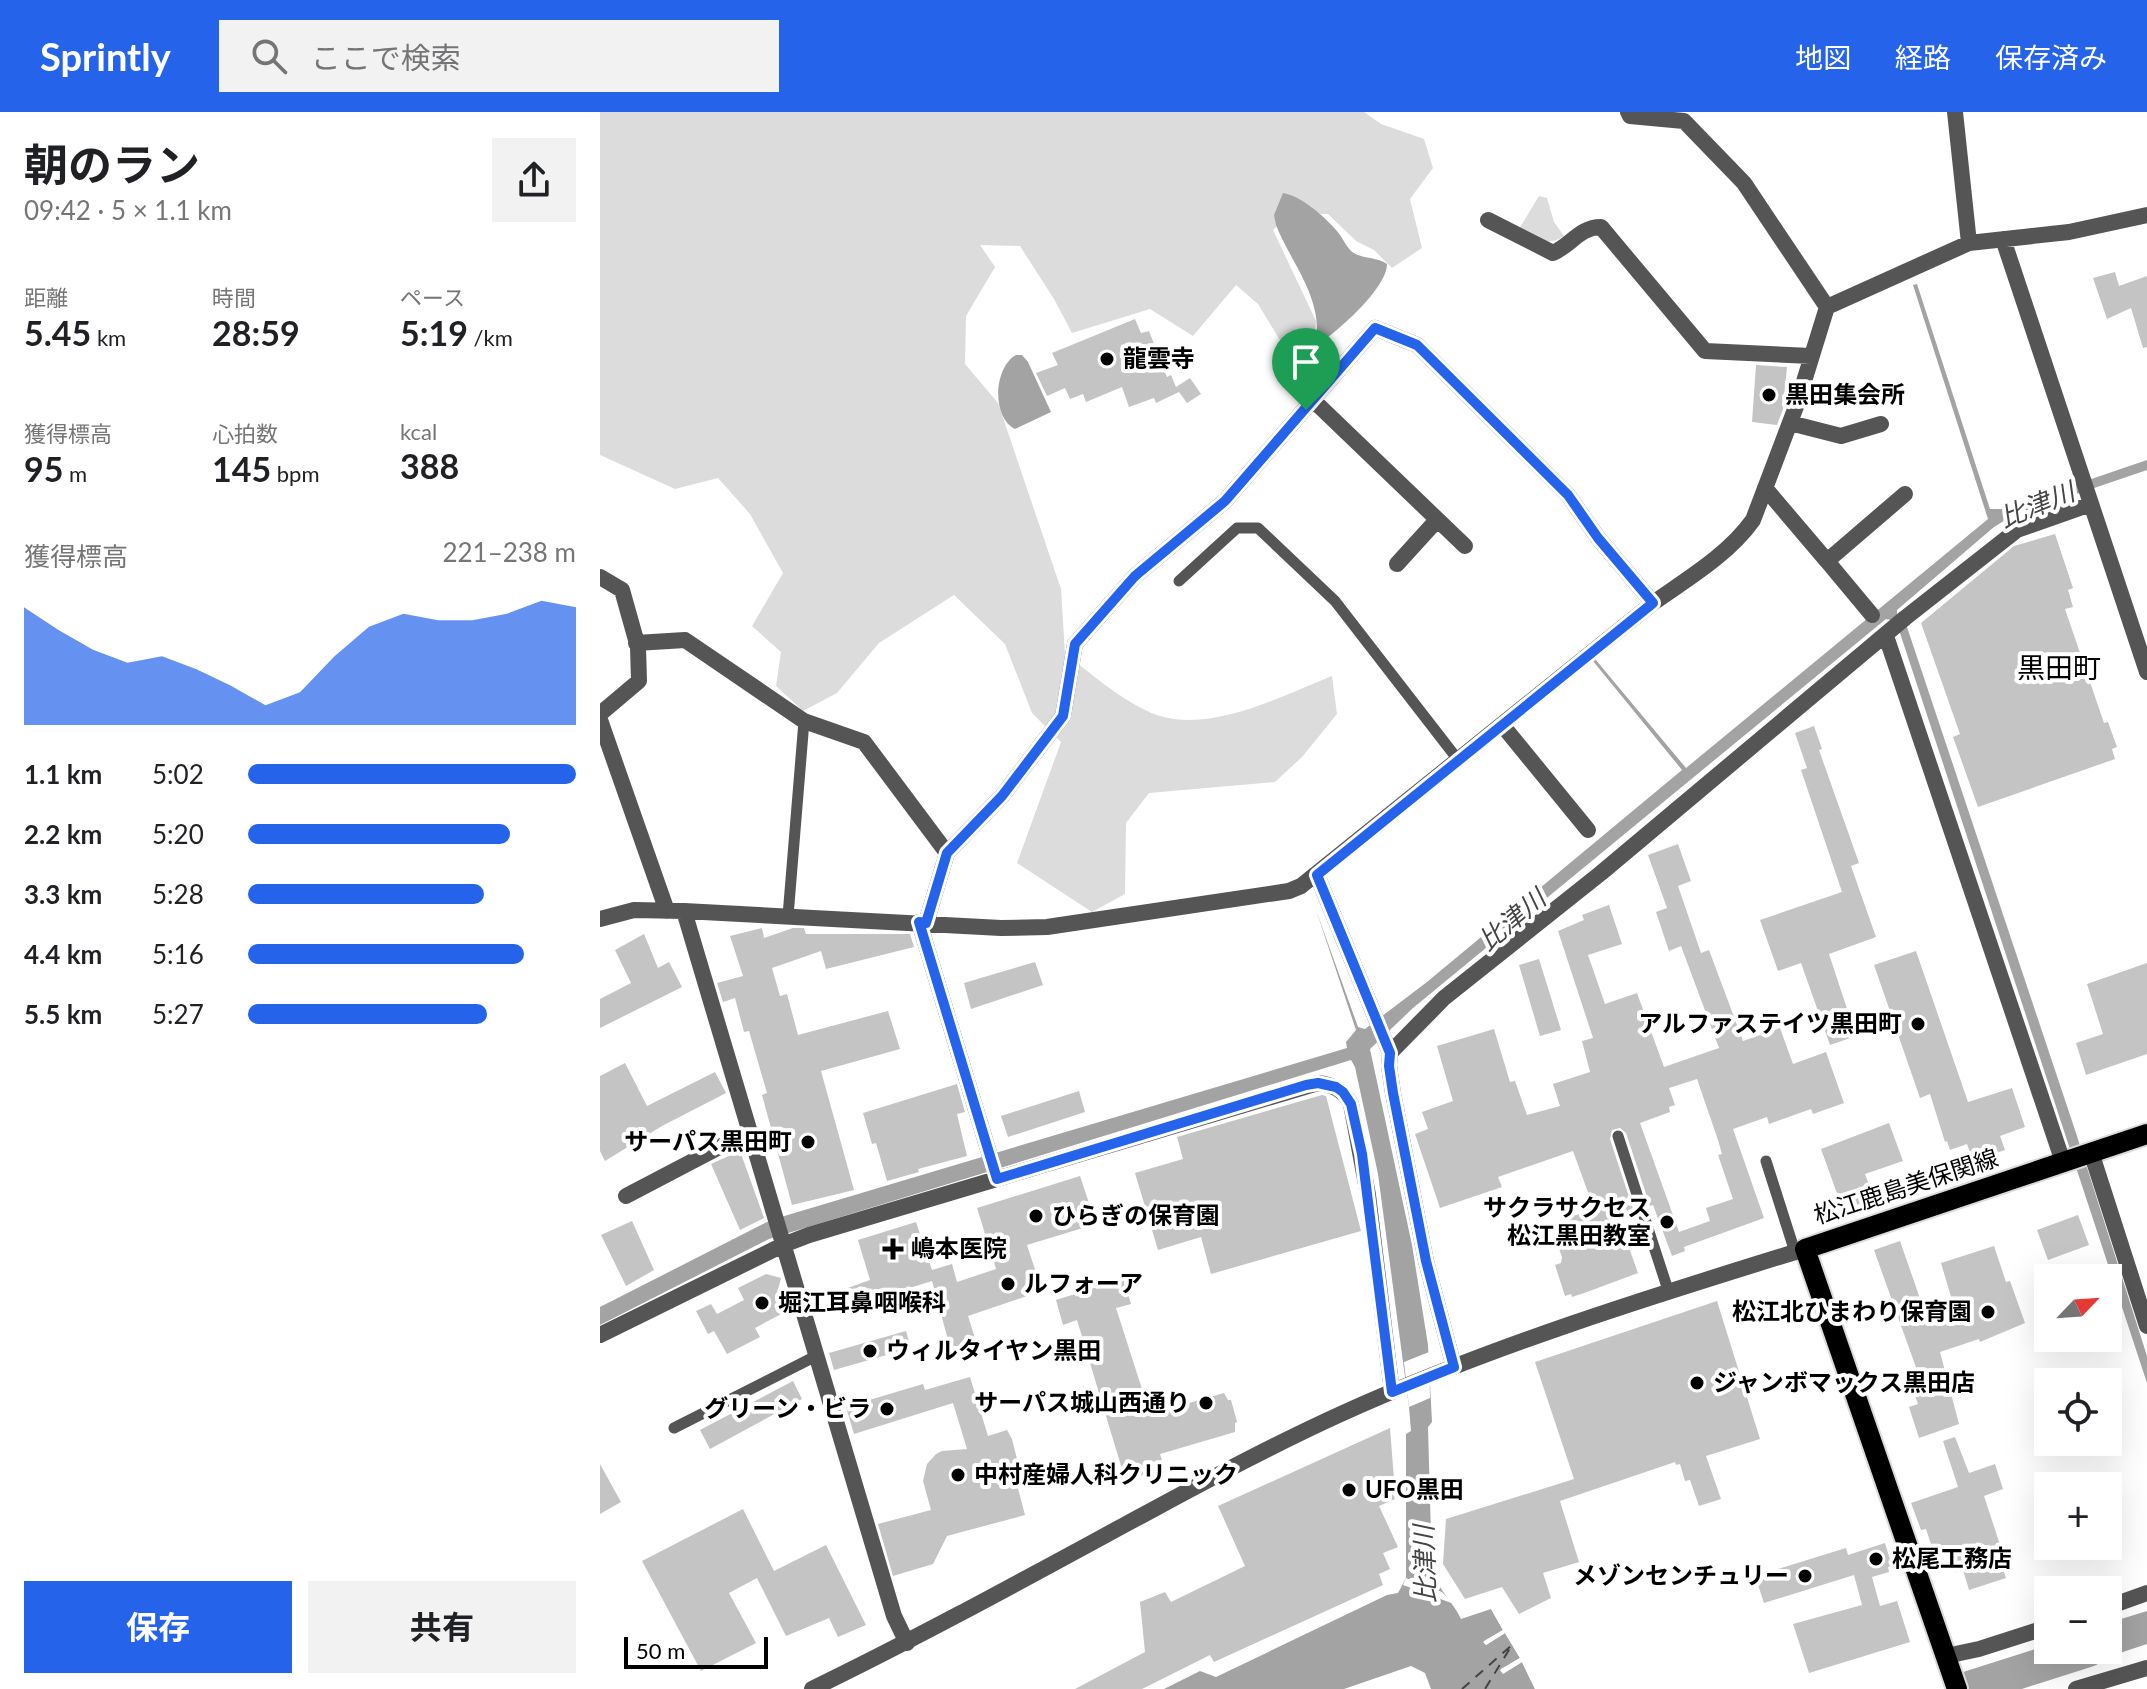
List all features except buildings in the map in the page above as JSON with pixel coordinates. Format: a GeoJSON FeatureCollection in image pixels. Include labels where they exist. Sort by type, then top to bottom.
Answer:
{"type":"FeatureCollection","features":[{"type":"Feature","properties":{"kind":"main road","name":"松江鹿島美保関線"},"geometry":{"type":"LineString","coordinates":[[1957,1689],[1800,1250],[2147,1134]]}},
{"type":"Feature","properties":{"kind":"street"},"geometry":{"type":"LineString","coordinates":[[1628,112],[1630,116],[1690,116],[1744,183],[1827,307]]}},
{"type":"Feature","properties":{"kind":"street"},"geometry":{"type":"LineString","coordinates":[[1955,112],[1969,243]]}},
{"type":"Feature","properties":{"kind":"street"},"geometry":{"type":"LineString","coordinates":[[600,919],[634,910],[1001,928],[1047,927],[1289,891],[1317,875],[1746,531],[1790,423],[1827,307],[1969,243],[2069,232],[2147,215]]}},
{"type":"Feature","properties":{"kind":"street"},"geometry":{"type":"LineString","coordinates":[[1488,220],[1553,253],[1563,249],[1588,227],[1601,227],[1705,351],[1811,356]]}},
{"type":"Feature","properties":{"kind":"street"},"geometry":{"type":"LineString","coordinates":[[2003,239],[2147,672]]}},
{"type":"Feature","properties":{"kind":"street"},"geometry":{"type":"LineString","coordinates":[[996,1176],[922,922],[947,853],[1002,796],[1063,716],[1075,644],[1135,576],[1225,501],[1375,328],[1417,345],[1568,495],[1598,538],[1653,603]]}},
{"type":"Feature","properties":{"kind":"street"},"geometry":{"type":"LineString","coordinates":[[1314,401],[1465,546]]}},
{"type":"Feature","properties":{"kind":"street"},"geometry":{"type":"LineString","coordinates":[[1790,423],[1841,436],[1881,424]]}},
{"type":"Feature","properties":{"kind":"street"},"geometry":{"type":"LineString","coordinates":[[1765,488],[1872,615]]}},
{"type":"Feature","properties":{"kind":"street"},"geometry":{"type":"LineString","coordinates":[[1827,561],[1905,494]]}},
{"type":"Feature","properties":{"kind":"street"},"geometry":{"type":"LineString","coordinates":[[1387,1047],[1613,863],[1905,618],[2017,530],[2090,502]]}},
{"type":"Feature","properties":{"kind":"street"},"geometry":{"type":"LineString","coordinates":[[1397,564],[1437,520]]}},
{"type":"Feature","properties":{"kind":"street"},"geometry":{"type":"LineString","coordinates":[[600,577],[622,590],[636,643],[639,681],[600,714]]}},
{"type":"Feature","properties":{"kind":"street"},"geometry":{"type":"LineString","coordinates":[[1889,633],[2076,1158],[2147,1326]]}},
{"type":"Feature","properties":{"kind":"street"},"geometry":{"type":"LineString","coordinates":[[636,643],[685,640],[804,721],[864,742],[947,853]]}},
{"type":"Feature","properties":{"kind":"street"},"geometry":{"type":"LineString","coordinates":[[600,720],[675,911],[750,1131],[894,1616],[907,1643]]}},
{"type":"Feature","properties":{"kind":"street"},"geometry":{"type":"LineString","coordinates":[[1503,726],[1588,830]]}},
{"type":"Feature","properties":{"kind":"street"},"geometry":{"type":"LineString","coordinates":[[1317,875],[1387,1047],[1426,1261],[1454,1367]]}},
{"type":"Feature","properties":{"kind":"street"},"geometry":{"type":"LineString","coordinates":[[600,1335],[782,1241],[1318,1083],[1336,1087],[1351,1104],[1362,1154],[1398,1390]]}},
{"type":"Feature","properties":{"kind":"street"},"geometry":{"type":"LineString","coordinates":[[626,1196],[750,1131]]}},
{"type":"Feature","properties":{"kind":"street"},"geometry":{"type":"LineString","coordinates":[[812,1689],[907,1643],[1231,1468],[1341,1414],[1536,1336],[1800,1250]]}},
{"type":"Feature","properties":{"kind":"street"},"geometry":{"type":"LineString","coordinates":[[2122,1602],[2147,1593]]}},
{"type":"Feature","properties":{"kind":"street"},"geometry":{"type":"LineString","coordinates":[[1946,1659],[2034,1631]]}},
{"type":"Feature","properties":{"kind":"street"},"geometry":{"type":"LineString","coordinates":[[2076,1689],[2147,1668]]}},
{"type":"Feature","properties":{"kind":"lane"},"geometry":{"type":"LineString","coordinates":[[1179,581],[1237,528],[1258,528],[1335,601],[1459,761]]}},
{"type":"Feature","properties":{"kind":"lane"},"geometry":{"type":"LineString","coordinates":[[788,916],[804,721]]}},
{"type":"Feature","properties":{"kind":"lane"},"geometry":{"type":"LineString","coordinates":[[1618,1136],[1669,1293]]}},
{"type":"Feature","properties":{"kind":"lane"},"geometry":{"type":"LineString","coordinates":[[1766,1161],[1800,1250]]}},
{"type":"Feature","properties":{"kind":"lane"},"geometry":{"type":"LineString","coordinates":[[674,1428],[816,1356]]}},
{"type":"Feature","properties":{"kind":"shaded area"},"geometry":{"type":"Polygon","coordinates":[[[600,112],[1364,112],[1381,124],[1424,139],[1433,168],[1410,199],[1422,248],[1392,268],[1374,250],[1356,241],[1328,214],[1292,213],[1273,230],[1316,321],[1312,369],[1289,355],[1258,304],[1236,285],[1193,336],[1150,309],[1072,333],[1020,246],[980,245],[995,267],[966,316],[965,364],[998,403],[1061,589],[1065,654],[1125,699],[1147,711],[1169,718],[1192,720],[1241,712],[1332,676],[1337,714],[1302,757],[1275,782],[1149,793],[1126,823],[1125,894],[1092,912],[1017,863],[1061,742],[1032,713],[1005,644],[954,595],[879,643],[837,693],[803,711],[776,686],[781,652],[752,626],[783,573],[750,514],[718,478],[675,489],[600,455],[600,112]]]}},
{"type":"Feature","properties":{"kind":"shaded area"},"geometry":{"type":"Polygon","coordinates":[[[1539,196],[1547,198],[1554,222],[1564,236],[1558,240],[1541,240],[1519,229],[1539,196]]]}},
{"type":"Feature","properties":{"kind":"water"},"geometry":{"type":"Polygon","coordinates":[[[1283,193],[1305,202],[1319,213],[1351,251],[1387,264],[1385,274],[1371,296],[1319,344],[1310,295],[1276,225],[1274,215],[1283,193]]]}},
{"type":"Feature","properties":{"kind":"water","name":"比津川"},"geometry":{"type":"Polygon","coordinates":[[[1917,284],[1990,509],[2003,509],[2147,460],[2147,470],[2012,516],[1994,527],[1897,610],[1897,615],[1907,627],[2118,1264],[2108,1264],[1900,633],[1891,620],[1886,619],[1413,1008],[1370,1049],[1412,1245],[1428,1345],[1432,1422],[1428,1427],[1432,1572],[1461,1619],[1491,1609],[1503,1630],[1484,1641],[1486,1645],[1505,1633],[1520,1658],[1501,1669],[1503,1673],[1522,1662],[1535,1689],[1431,1689],[1425,1673],[1411,1666],[1344,1689],[1164,1689],[1200,1671],[1216,1677],[1387,1595],[1398,1593],[1406,1578],[1406,1434],[1411,1431],[1409,1407],[1378,1174],[1351,1060],[769,1239],[600,1325],[600,1307],[771,1220],[1347,1048],[1346,1042],[1356,1030],[1316,910],[1358,1027],[1365,1029],[1427,982],[1682,770],[1593,661],[1595,659],[1686,768],[1988,519],[1913,285],[1917,284]]]}},
{"type":"Feature","properties":{"kind":"water"},"geometry":{"type":"Polygon","coordinates":[[[1016,355],[1022,355],[1028,362],[1051,412],[1015,429],[1002,414],[998,392],[1003,370],[1016,355]]]}},
{"type":"Feature","properties":{"kind":"water"},"geometry":{"type":"Polygon","coordinates":[[[2122,1277],[2147,1356],[2147,1383],[2122,1307],[2122,1277]]]}},
{"type":"Feature","properties":{"kind":"water"},"geometry":{"type":"Polygon","coordinates":[[[2147,1611],[2147,1644],[2122,1652],[2122,1619],[2147,1611]]]}},
{"type":"Feature","properties":{"kind":"water"},"geometry":{"type":"Polygon","coordinates":[[[2034,1651],[2034,1664],[2086,1664],[2041,1679],[1994,1689],[1974,1689],[1970,1676],[2034,1651]]]}},
{"type":"Feature","properties":{"kind":"pier"},"geometry":{"type":"Polygon","coordinates":[[[1429,1352],[1430,1398],[1409,1407],[1404,1362],[1429,1352]]]}},
{"type":"Feature","properties":{"kind":"pier"},"geometry":{"type":"Polygon","coordinates":[[[1406,1578],[1442,1592],[1454,1604],[1403,1585],[1406,1578]]]}},
{"type":"Feature","properties":{"kind":"pier"},"geometry":{"type":"Polygon","coordinates":[[[1495,1608],[1535,1676],[1539,1689],[1535,1689],[1522,1662],[1503,1674],[1500,1670],[1520,1658],[1505,1633],[1486,1645],[1483,1642],[1503,1630],[1491,1609],[1495,1608]]]}},
{"type":"Feature","properties":{"kind":"waterway"},"geometry":{"type":"LineString","coordinates":[[1966,1689],[2044,1664]]}},
{"type":"Feature","properties":{"kind":"ferry route"},"geometry":{"type":"LineString","coordinates":[[1462,1689],[1512,1645],[1485,1689]]}},
{"type":"Feature","properties":{"kind":"place","name":"龍雲寺"},"geometry":{"type":"Point","coordinates":[1107,359]}},
{"type":"Feature","properties":{"kind":"place","name":"黒田集会所"},"geometry":{"type":"Point","coordinates":[1769,395]}},
{"type":"Feature","properties":{"kind":"place","name":"アルファステイツ黒田町"},"geometry":{"type":"Point","coordinates":[1918,1024]}},
{"type":"Feature","properties":{"kind":"place","name":"サーパス黒田町"},"geometry":{"type":"Point","coordinates":[808,1142]}},
{"type":"Feature","properties":{"kind":"place","name":"ひらぎの保育園"},"geometry":{"type":"Point","coordinates":[1036,1216]}},
{"type":"Feature","properties":{"kind":"place","name":"サクラサクセス 松江黒田教室"},"geometry":{"type":"Point","coordinates":[1667,1222]}},
{"type":"Feature","properties":{"kind":"place","name":"嶋本医院"},"geometry":{"type":"Point","coordinates":[893,1249]}},
{"type":"Feature","properties":{"kind":"place","name":"ルフォーア"},"geometry":{"type":"Point","coordinates":[1008,1284]}},
{"type":"Feature","properties":{"kind":"place","name":"堀江耳鼻咽喉科"},"geometry":{"type":"Point","coordinates":[762,1303]}},
{"type":"Feature","properties":{"kind":"place","name":"松江北ひまわり保育園"},"geometry":{"type":"Point","coordinates":[1988,1312]}},
{"type":"Feature","properties":{"kind":"place","name":"ウィルタイヤン黒田"},"geometry":{"type":"Point","coordinates":[870,1351]}},
{"type":"Feature","properties":{"kind":"place","name":"ジャンボマックス黒田店"},"geometry":{"type":"Point","coordinates":[1697,1383]}},
{"type":"Feature","properties":{"kind":"place","name":"サーパス城山西通り"},"geometry":{"type":"Point","coordinates":[1206,1403]}},
{"type":"Feature","properties":{"kind":"place","name":"グリーン・ビラ"},"geometry":{"type":"Point","coordinates":[887,1409]}},
{"type":"Feature","properties":{"kind":"place","name":"中村産婦人科クリニック"},"geometry":{"type":"Point","coordinates":[958,1475]}},
{"type":"Feature","properties":{"kind":"place","name":"UFO黒田"},"geometry":{"type":"Point","coordinates":[1349,1490]}},
{"type":"Feature","properties":{"kind":"place","name":"松尾工務店"},"geometry":{"type":"Point","coordinates":[1876,1559]}},
{"type":"Feature","properties":{"kind":"place","name":"メゾンセンチュリー"},"geometry":{"type":"Point","coordinates":[1805,1576]}},
{"type":"Feature","properties":{"kind":"district","name":"黒田町"},"geometry":{"type":"Point","coordinates":[2059,668]}},
{"type":"Feature","properties":{"kind":"route"},"geometry":{"type":"LineString","coordinates":[[1375,328],[1417,345],[1568,495],[1598,538],[1653,603],[1317,875],[1390,1053],[1393,1093],[1426,1261],[1454,1367],[1392,1392],[1362,1154],[1351,1104],[1343,1092],[1328,1084],[1306,1085],[997,1179],[919,922],[926,923],[947,853],[1002,796],[1063,716],[1075,644],[1135,576],[1225,501],[1306,410],[1375,328]]}}]}
